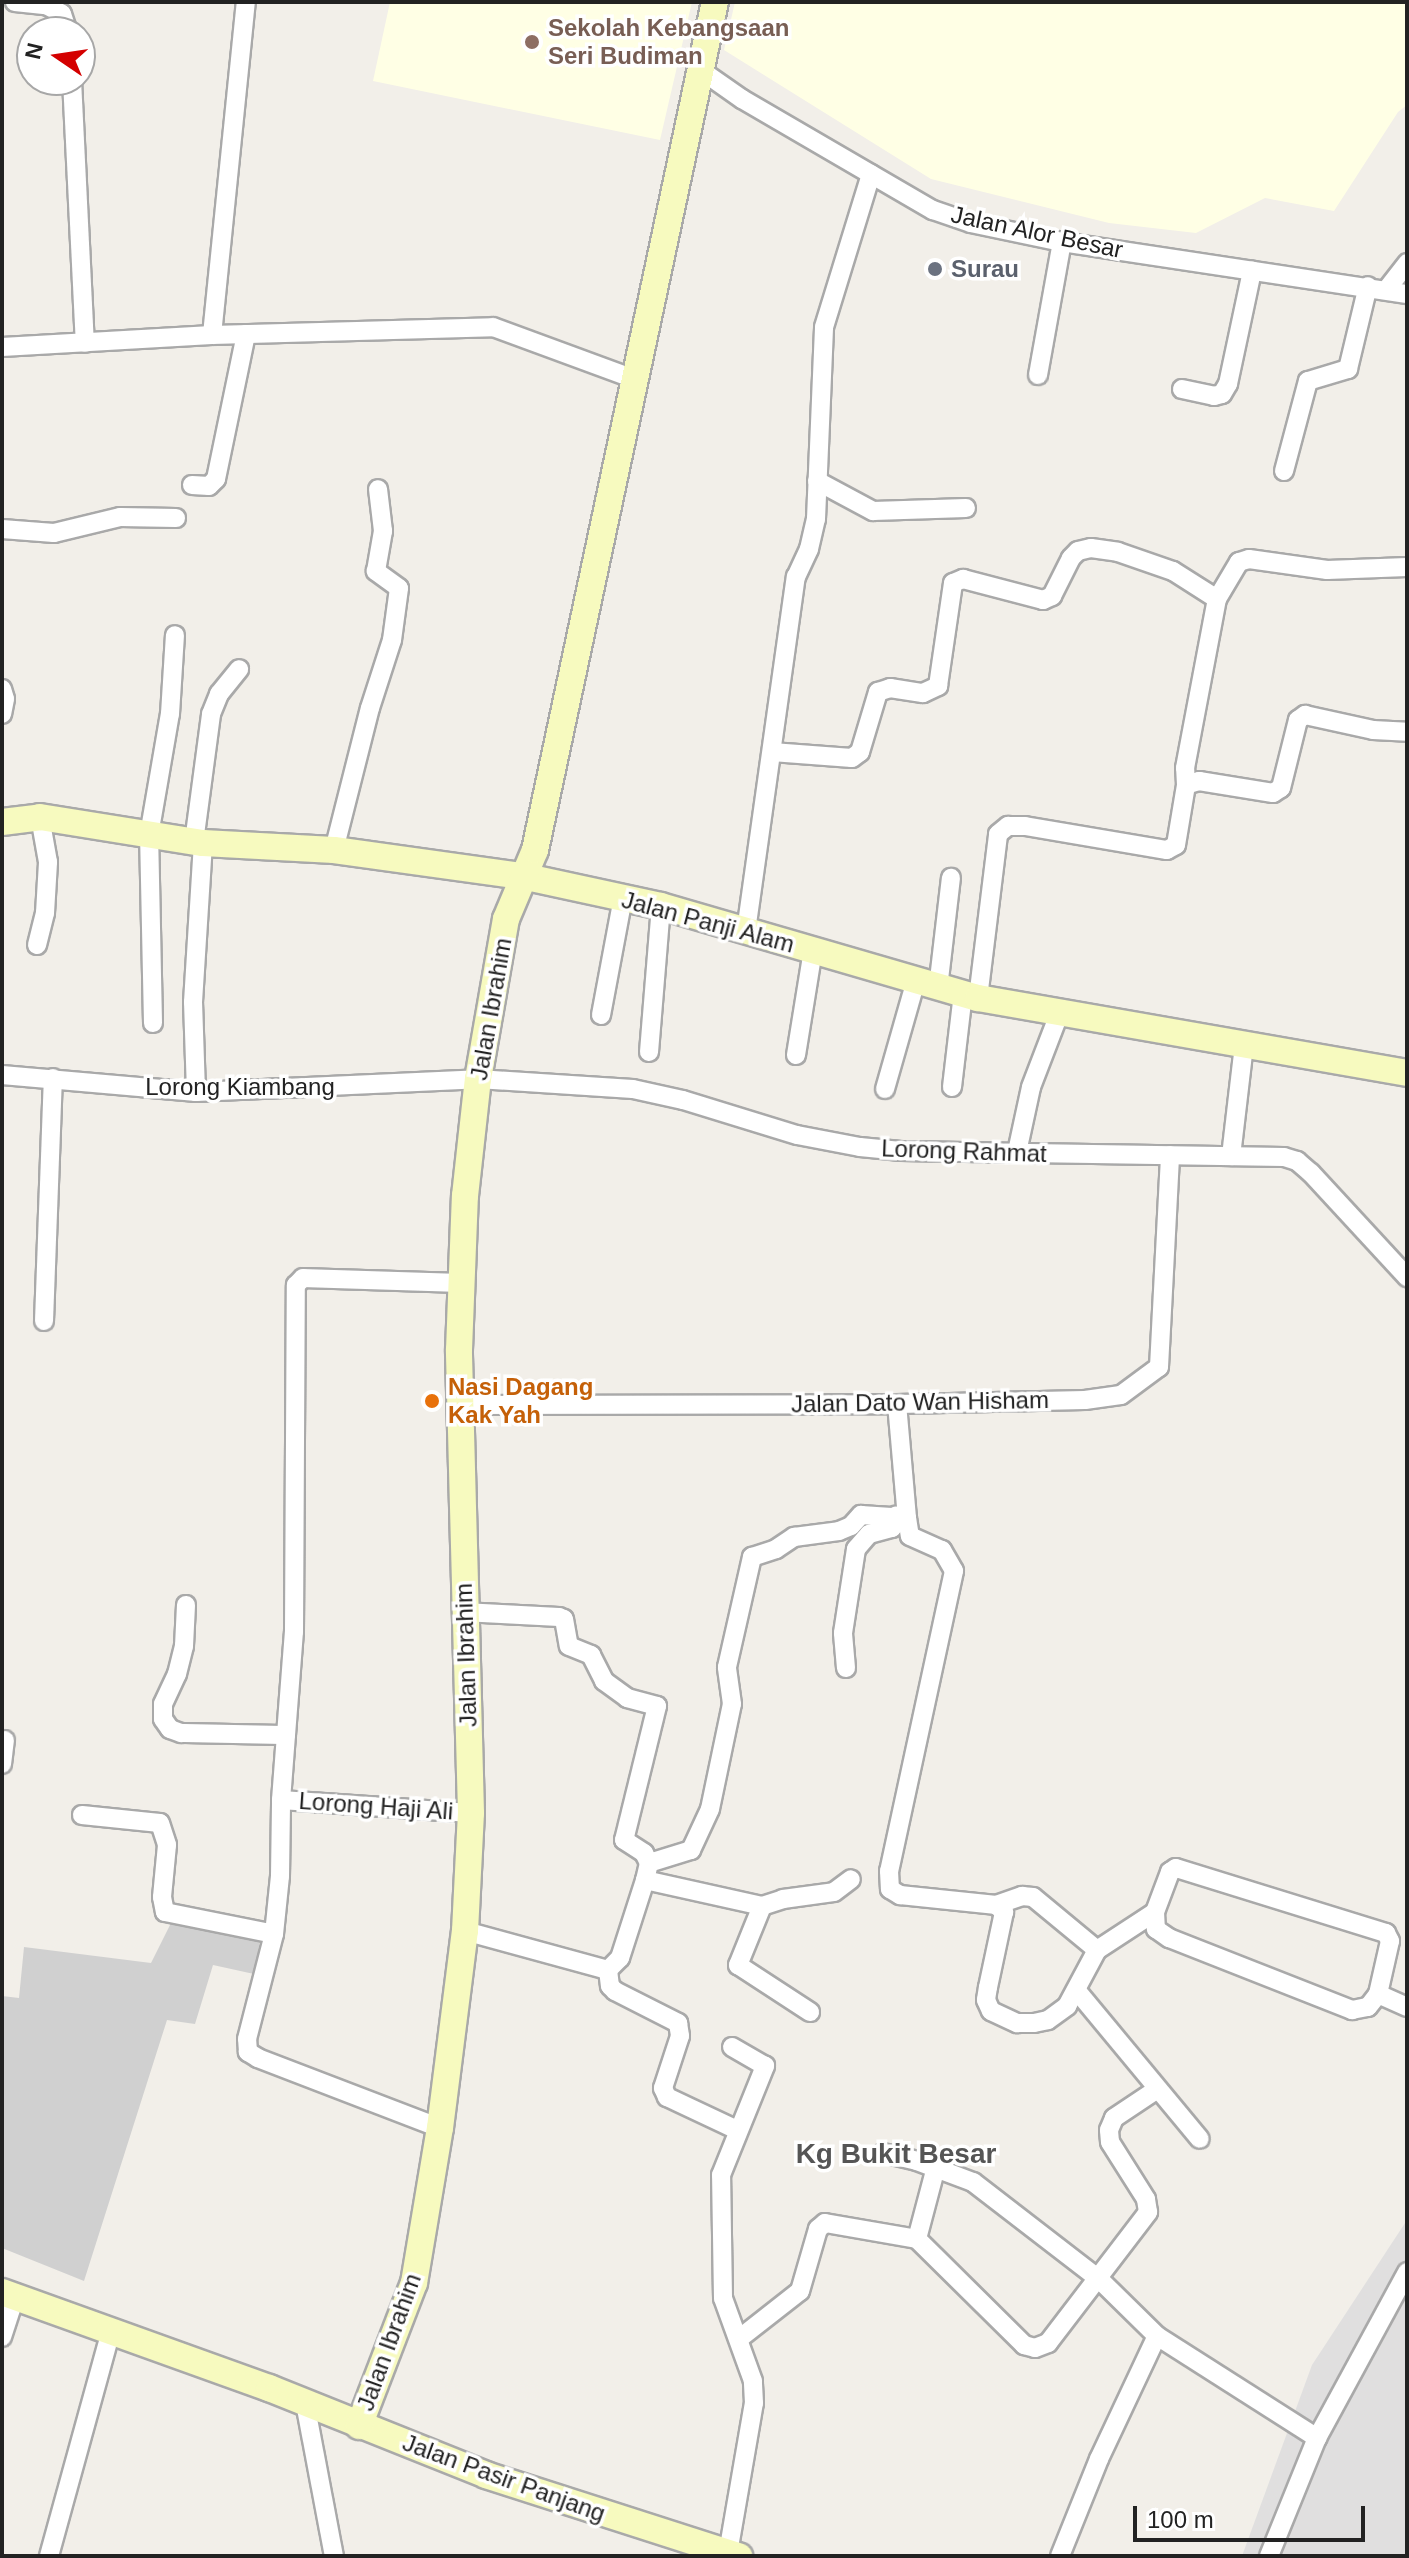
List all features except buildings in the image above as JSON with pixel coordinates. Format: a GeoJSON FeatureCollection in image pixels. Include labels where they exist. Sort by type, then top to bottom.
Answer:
{"type":"FeatureCollection","features":[{"type":"Feature","properties":{"kind":"main road","name":"Jalan Ibrahim"},"geometry":{"type":"LineString","coordinates":[[359,2426],[414,2283],[440,2128],[465,1931],[471,1813],[463,1612],[460,1283],[478,1079],[506,919],[535,850],[715,2]]}},
{"type":"Feature","properties":{"kind":"main road","name":"Jalan Panji Alam"},"geometry":{"type":"LineString","coordinates":[[2,822],[40,817],[198,843],[334,850],[522,876],[661,906],[949,990],[1059,1014],[1407,1073]]}},
{"type":"Feature","properties":{"kind":"main road","name":"Jalan Pasir Panjang"},"geometry":{"type":"LineString","coordinates":[[8,2294],[305,2403],[682,2549],[734,2554]]}},
{"type":"Feature","properties":{"kind":"street"},"geometry":{"type":"LineString","coordinates":[[15,2],[46,5],[63,16]]}},
{"type":"Feature","properties":{"kind":"street"},"geometry":{"type":"LineString","coordinates":[[212,335],[246,2]]}},
{"type":"Feature","properties":{"kind":"street","name":"Jalan Alor Besar"},"geometry":{"type":"LineString","coordinates":[[702,71],[871,174],[945,214],[971,223],[1062,242],[1407,294]]}},
{"type":"Feature","properties":{"kind":"street"},"geometry":{"type":"LineString","coordinates":[[73,96],[85,343]]}},
{"type":"Feature","properties":{"kind":"street"},"geometry":{"type":"LineString","coordinates":[[746,931],[796,577],[809,549],[816,519],[824,327],[871,174]]}},
{"type":"Feature","properties":{"kind":"street"},"geometry":{"type":"LineString","coordinates":[[1038,375],[1062,242]]}},
{"type":"Feature","properties":{"kind":"street"},"geometry":{"type":"LineString","coordinates":[[1284,471],[1308,381],[1348,369],[1378,288],[1407,263]]}},
{"type":"Feature","properties":{"kind":"street"},"geometry":{"type":"LineString","coordinates":[[1182,389],[1214,396],[1222,394],[1228,384],[1252,271]]}},
{"type":"Feature","properties":{"kind":"street"},"geometry":{"type":"LineString","coordinates":[[2,347],[212,335],[493,327],[634,379]]}},
{"type":"Feature","properties":{"kind":"street"},"geometry":{"type":"LineString","coordinates":[[192,485],[209,486],[216,479],[246,334]]}},
{"type":"Feature","properties":{"kind":"street"},"geometry":{"type":"LineString","coordinates":[[817,481],[873,511],[966,508]]}},
{"type":"Feature","properties":{"kind":"street"},"geometry":{"type":"LineString","coordinates":[[334,850],[370,708],[392,640],[399,588],[376,571],[383,531],[378,489]]}},
{"type":"Feature","properties":{"kind":"street"},"geometry":{"type":"LineString","coordinates":[[2,529],[54,533],[120,517],[176,518]]}},
{"type":"Feature","properties":{"kind":"street"},"geometry":{"type":"LineString","coordinates":[[772,752],[852,758],[860,752],[878,692],[890,688],[923,693],[938,686],[953,583],[963,579],[1043,600],[1052,596],[1071,558],[1078,551],[1091,548],[1118,552],[1173,571],[1217,599]]}},
{"type":"Feature","properties":{"kind":"street"},"geometry":{"type":"LineString","coordinates":[[885,1089],[949,990],[998,834],[1008,826],[1025,826],[1167,850],[1176,845],[1186,785],[1185,768],[1217,599],[1231,571],[1249,559],[1327,570],[1407,567]]}},
{"type":"Feature","properties":{"kind":"street"},"geometry":{"type":"LineString","coordinates":[[153,1023],[149,835],[170,714],[175,635]]}},
{"type":"Feature","properties":{"kind":"street"},"geometry":{"type":"LineString","coordinates":[[196,1092],[193,1002],[198,843],[211,714],[219,694],[239,669]]}},
{"type":"Feature","properties":{"kind":"street"},"geometry":{"type":"LineString","coordinates":[[2,689],[2,714]]}},
{"type":"Feature","properties":{"kind":"street"},"geometry":{"type":"LineString","coordinates":[[1186,785],[1199,781],[1273,793],[1281,788],[1298,720],[1305,715],[1373,730],[1407,732]]}},
{"type":"Feature","properties":{"kind":"street"},"geometry":{"type":"LineString","coordinates":[[37,945],[45,913],[48,862],[40,817]]}},
{"type":"Feature","properties":{"kind":"street"},"geometry":{"type":"LineString","coordinates":[[951,878],[949,990],[952,1087]]}},
{"type":"Feature","properties":{"kind":"street"},"geometry":{"type":"LineString","coordinates":[[601,1015],[623,898]]}},
{"type":"Feature","properties":{"kind":"street"},"geometry":{"type":"LineString","coordinates":[[649,1052],[661,906]]}},
{"type":"Feature","properties":{"kind":"street"},"geometry":{"type":"LineString","coordinates":[[796,1055],[813,950]]}},
{"type":"Feature","properties":{"kind":"street"},"geometry":{"type":"LineString","coordinates":[[1017,1152],[1031,1087],[1059,1014]]}},
{"type":"Feature","properties":{"kind":"street"},"geometry":{"type":"LineString","coordinates":[[1231,1156],[1244,1046]]}},
{"type":"Feature","properties":{"kind":"street","name":"Lorong Kiambang"},"geometry":{"type":"LineString","coordinates":[[2,1075],[196,1092],[478,1079]]}},
{"type":"Feature","properties":{"kind":"street"},"geometry":{"type":"LineString","coordinates":[[44,1321],[53,1078]]}},
{"type":"Feature","properties":{"kind":"street","name":"Lorong Rahmat"},"geometry":{"type":"LineString","coordinates":[[478,1079],[633,1089],[683,1100],[797,1135],[860,1147],[1284,1157],[1297,1161],[1407,1277]]}},
{"type":"Feature","properties":{"kind":"street","name":"Jalan Dato Wan Hisham"},"geometry":{"type":"LineString","coordinates":[[459,1405],[897,1404],[1085,1400],[1121,1395],[1159,1367],[1170,1155]]}},
{"type":"Feature","properties":{"kind":"street"},"geometry":{"type":"LineString","coordinates":[[440,2128],[248,2052],[247,2039],[274,1934],[280,1876],[281,1800],[294,1632],[298,1280],[460,1283]]}},
{"type":"Feature","properties":{"kind":"street"},"geometry":{"type":"LineString","coordinates":[[897,1404],[901,1517],[910,1536],[942,1550],[954,1571],[889,1871],[890,1889],[900,1895],[996,1905],[1022,1896],[1033,1897],[1097,1950]]}},
{"type":"Feature","properties":{"kind":"street"},"geometry":{"type":"LineString","coordinates":[[647,1872],[691,1850],[710,1809],[732,1704],[727,1667],[752,1557],[776,1549],[794,1537],[839,1531],[851,1526],[861,1515],[901,1517]]}},
{"type":"Feature","properties":{"kind":"street"},"geometry":{"type":"LineString","coordinates":[[846,1668],[843,1633],[856,1549],[869,1534],[892,1528],[901,1517]]}},
{"type":"Feature","properties":{"kind":"street"},"geometry":{"type":"LineString","coordinates":[[186,1605],[184,1646],[177,1674],[163,1704],[163,1719],[170,1729],[181,1733],[286,1735]]}},
{"type":"Feature","properties":{"kind":"street"},"geometry":{"type":"LineString","coordinates":[[463,1612],[553,1615],[564,1619],[569,1646],[591,1655],[604,1681],[627,1698],[657,1706],[623,1831],[624,1840],[644,1853],[647,1872],[620,1958],[608,1970]]}},
{"type":"Feature","properties":{"kind":"street"},"geometry":{"type":"LineString","coordinates":[[2,1764],[5,1740]]}},
{"type":"Feature","properties":{"kind":"street","name":"Lorong Haji Ali"},"geometry":{"type":"LineString","coordinates":[[281,1800],[471,1813]]}},
{"type":"Feature","properties":{"kind":"street"},"geometry":{"type":"LineString","coordinates":[[82,1815],[160,1823],[167,1845],[162,1897],[165,1912],[274,1934]]}},
{"type":"Feature","properties":{"kind":"street"},"geometry":{"type":"LineString","coordinates":[[1176,1868],[1379,1929],[1386,1933],[1390,1941],[1378,1994],[1368,2007],[1352,2010],[1337,2005],[1169,1938],[1156,1929],[1155,1912],[1170,1872],[1176,1868]]}},
{"type":"Feature","properties":{"kind":"street"},"geometry":{"type":"LineString","coordinates":[[647,1872],[762,1906],[783,1899],[834,1892],[851,1879]]}},
{"type":"Feature","properties":{"kind":"street"},"geometry":{"type":"LineString","coordinates":[[996,1905],[1004,1912],[1004,1925],[986,2000],[991,2011],[1017,2023],[1048,2020],[1067,2006],[1097,1950],[1155,1912]]}},
{"type":"Feature","properties":{"kind":"street"},"geometry":{"type":"LineString","coordinates":[[762,1906],[738,1965],[810,2012]]}},
{"type":"Feature","properties":{"kind":"street"},"geometry":{"type":"LineString","coordinates":[[465,1931],[608,1970]]}},
{"type":"Feature","properties":{"kind":"street"},"geometry":{"type":"LineString","coordinates":[[608,1970],[610,1986],[615,1991],[678,2023],[680,2036],[663,2088],[667,2097],[737,2130]]}},
{"type":"Feature","properties":{"kind":"street"},"geometry":{"type":"LineString","coordinates":[[1077,1991],[1156,2090],[1200,2139]]}},
{"type":"Feature","properties":{"kind":"street"},"geometry":{"type":"LineString","coordinates":[[1378,1994],[1407,2007]]}},
{"type":"Feature","properties":{"kind":"street"},"geometry":{"type":"LineString","coordinates":[[732,2047],[765,2066],[737,2130],[721,2175],[720,2190],[723,2298],[753,2381],[754,2403],[734,2554]]}},
{"type":"Feature","properties":{"kind":"street"},"geometry":{"type":"LineString","coordinates":[[740,2338],[800,2291],[818,2229],[825,2223],[917,2239],[1024,2345],[1035,2348],[1048,2343],[1148,2212],[1146,2199],[1110,2142],[1109,2130],[1114,2118],[1156,2090]]}},
{"type":"Feature","properties":{"kind":"street"},"geometry":{"type":"LineString","coordinates":[[883,2153],[936,2167],[973,2182],[1099,2279],[1157,2336],[1317,2438]]}},
{"type":"Feature","properties":{"kind":"street"},"geometry":{"type":"LineString","coordinates":[[917,2239],[936,2167]]}},
{"type":"Feature","properties":{"kind":"street"},"geometry":{"type":"LineString","coordinates":[[1269,2556],[1317,2438],[1407,2272]]}},
{"type":"Feature","properties":{"kind":"street"},"geometry":{"type":"LineString","coordinates":[[2,2337],[8,2294]]}},
{"type":"Feature","properties":{"kind":"street"},"geometry":{"type":"LineString","coordinates":[[49,2556],[111,2331]]}},
{"type":"Feature","properties":{"kind":"street"},"geometry":{"type":"LineString","coordinates":[[1060,2556],[1099,2459],[1157,2336]]}},
{"type":"Feature","properties":{"kind":"street"},"geometry":{"type":"LineString","coordinates":[[305,2403],[334,2556]]}},
{"type":"Feature","properties":{"kind":"shaded area","name":"Sekolah Kebangsaan Seri Budiman"},"geometry":{"type":"Polygon","coordinates":[[[390,2],[692,2],[660,140],[373,81],[390,2]]]}},
{"type":"Feature","properties":{"kind":"shaded area"},"geometry":{"type":"Polygon","coordinates":[[[735,2],[1407,2],[1407,105],[1398,112],[1334,211],[1265,198],[1196,233],[1109,223],[931,179],[724,50],[735,2]]]}},
{"type":"Feature","properties":{"kind":"shaded area"},"geometry":{"type":"Polygon","coordinates":[[[173,1919],[261,1935],[254,1974],[213,1965],[195,2024],[167,2020],[84,2281],[2,2248],[2,1996],[19,1998],[24,1947],[151,1963],[173,1919]]]}},
{"type":"Feature","properties":{"kind":"shaded area"},"geometry":{"type":"Polygon","coordinates":[[[1407,2220],[1407,2556],[1242,2556],[1312,2365],[1407,2220]]]}},
{"type":"Feature","properties":{"kind":"place","name":"Sekolah Kebangsaan Seri Budiman"},"geometry":{"type":"Point","coordinates":[532,42]}},
{"type":"Feature","properties":{"kind":"place","name":"Surau"},"geometry":{"type":"Point","coordinates":[935,269]}},
{"type":"Feature","properties":{"kind":"place","name":"Nasi Dagang Kak Yah"},"geometry":{"type":"Point","coordinates":[432,1401]}},
{"type":"Feature","properties":{"kind":"district","name":"Kg Bukit Besar"},"geometry":{"type":"Point","coordinates":[896,2154]}}]}
